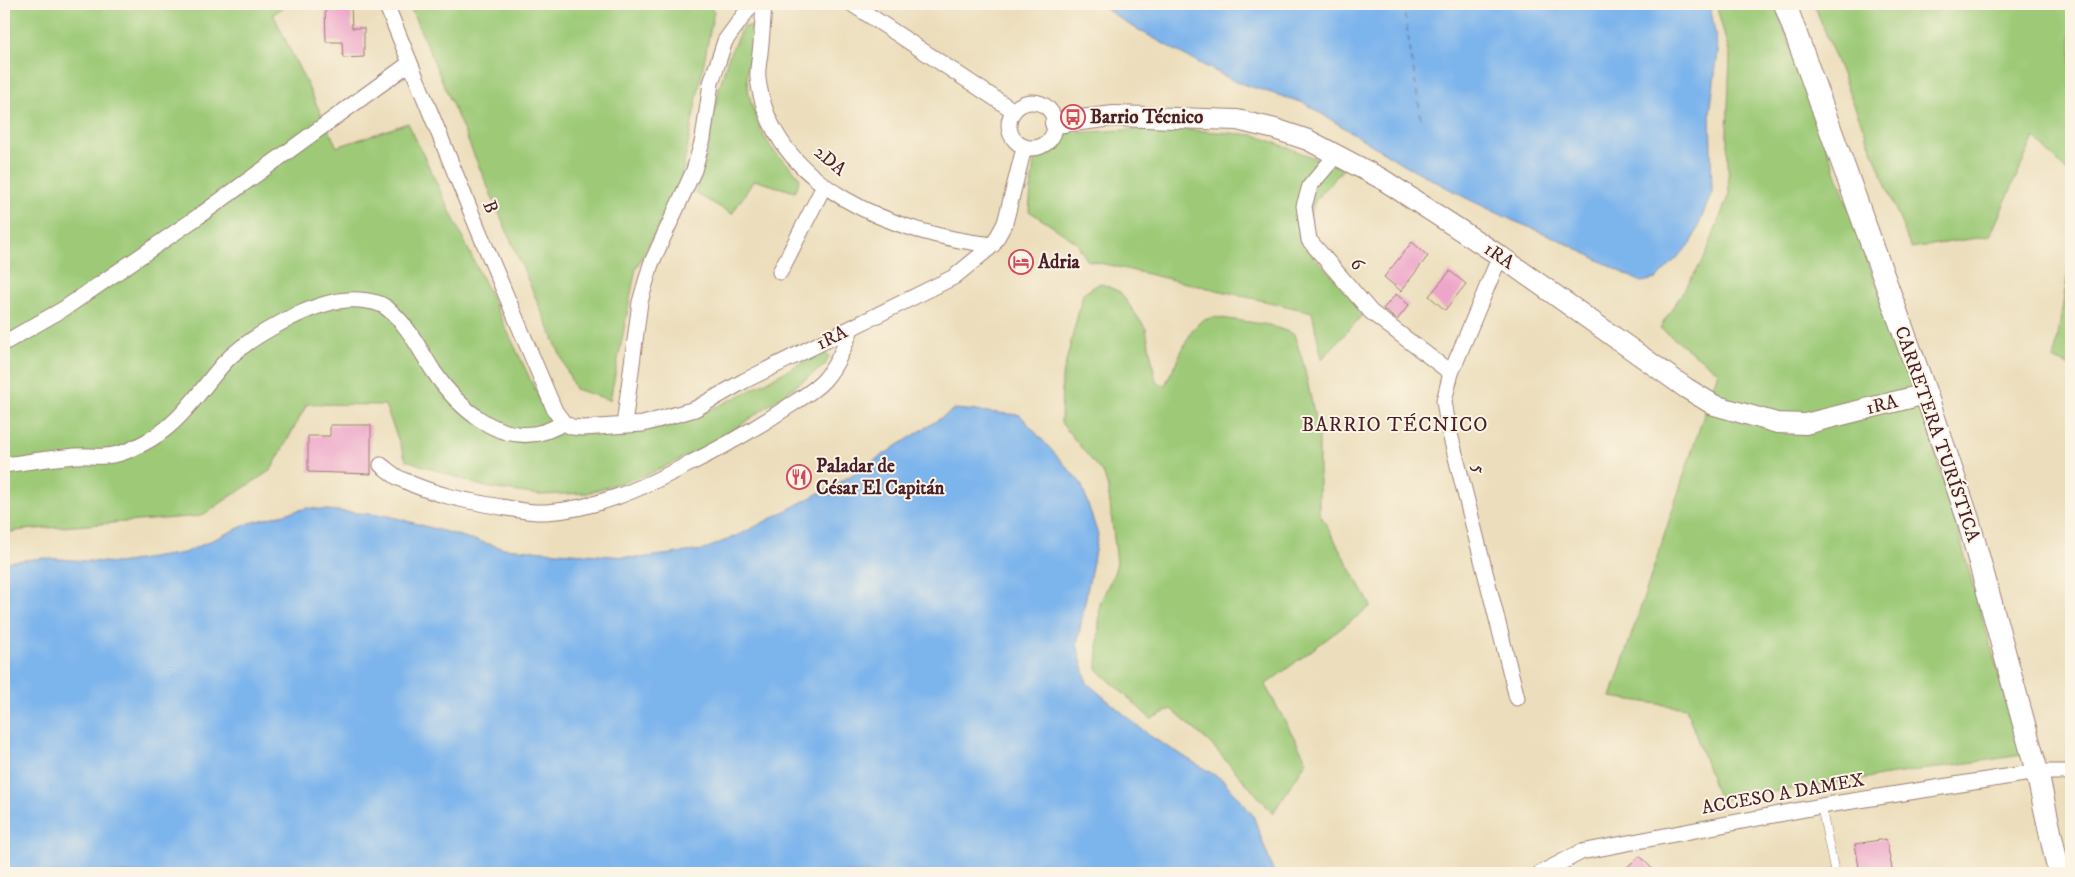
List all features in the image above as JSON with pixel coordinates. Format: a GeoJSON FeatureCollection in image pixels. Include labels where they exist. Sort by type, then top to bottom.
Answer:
{"type":"FeatureCollection","features":[{"type":"Feature","properties":{"kind":"main road","name":"CARRETERA TURÍSTICA"},"geometry":{"type":"LineString","coordinates":[[1785,4],[1926,394],[1968,519],[2037,772],[2060,873]]}},
{"type":"Feature","properties":{"kind":"street","name":"B"},"geometry":{"type":"LineString","coordinates":[[386,4],[554,411],[564,422]]}},
{"type":"Feature","properties":{"kind":"street"},"geometry":{"type":"LineString","coordinates":[[624,425],[640,302],[651,264],[694,170],[703,139],[711,83],[725,40],[752,4]]}},
{"type":"Feature","properties":{"kind":"street","name":"2DA"},"geometry":{"type":"LineString","coordinates":[[764,4],[757,77],[765,112],[778,136],[801,165],[824,186],[862,209],[905,227],[934,236],[993,245]]}},
{"type":"Feature","properties":{"kind":"street"},"geometry":{"type":"LineString","coordinates":[[852,4],[1014,111]]}},
{"type":"Feature","properties":{"kind":"street"},"geometry":{"type":"LineString","coordinates":[[4,343],[73,302],[208,210],[410,63]]}},
{"type":"Feature","properties":{"kind":"street"},"geometry":{"type":"LineString","coordinates":[[1029,102],[1038,103],[1046,107],[1052,114],[1055,123],[1054,132],[1049,140],[1042,146],[1034,149],[1024,148],[1016,143],[1008,128],[1009,118],[1014,111],[1020,105],[1029,102]]}},
{"type":"Feature","properties":{"kind":"street","name":"1RA"},"geometry":{"type":"LineString","coordinates":[[1055,123],[1114,116],[1237,120],[1275,129],[1308,140],[1382,179],[1500,256],[1686,388],[1714,405],[1749,416],[1778,423],[1806,424],[1926,394]]}},
{"type":"Feature","properties":{"kind":"street","name":"1RA"},"geometry":{"type":"LineString","coordinates":[[564,422],[572,427],[583,428],[643,424],[695,409],[744,381],[954,277],[993,245],[1006,222],[1024,148]]}},
{"type":"Feature","properties":{"kind":"street","name":"6"},"geometry":{"type":"LineString","coordinates":[[1336,154],[1310,186],[1304,206],[1309,240],[1371,312],[1451,373]]}},
{"type":"Feature","properties":{"kind":"street"},"geometry":{"type":"LineString","coordinates":[[780,272],[824,186]]}},
{"type":"Feature","properties":{"kind":"street","name":"5"},"geometry":{"type":"LineString","coordinates":[[1500,256],[1451,373],[1444,401],[1448,426],[1517,698]]}},
{"type":"Feature","properties":{"kind":"street"},"geometry":{"type":"LineString","coordinates":[[4,465],[76,456],[105,456],[125,452],[152,439],[170,425],[196,398],[225,362],[247,341],[299,314],[347,300],[382,305],[395,315],[415,339],[434,372],[454,398],[469,413],[489,425],[518,434],[542,432],[564,422]]}},
{"type":"Feature","properties":{"kind":"street"},"geometry":{"type":"LineString","coordinates":[[381,465],[400,479],[428,491],[470,502],[512,509],[544,512],[575,509],[612,500],[715,452],[760,426],[799,399],[825,380],[844,349],[852,329]]}},
{"type":"Feature","properties":{"kind":"street","name":"ACCESO A DAMEX"},"geometry":{"type":"LineString","coordinates":[[1541,873],[1581,852],[1821,806],[2037,772],[2071,772]]}},
{"type":"Feature","properties":{"kind":"lane"},"geometry":{"type":"LineString","coordinates":[[1821,806],[1835,873]]}},
{"type":"Feature","properties":{"kind":"green space"},"geometry":{"type":"Polygon","coordinates":[[[4,4],[290,4],[273,14],[337,147],[408,123],[543,406],[570,434],[620,434],[660,427],[684,420],[755,388],[822,352],[829,356],[825,365],[741,425],[700,450],[649,474],[587,493],[539,495],[485,487],[406,460],[385,405],[307,404],[271,470],[201,516],[4,533],[4,4]]]}},
{"type":"Feature","properties":{"kind":"green space"},"geometry":{"type":"Polygon","coordinates":[[[409,4],[708,4],[714,11],[679,189],[636,268],[610,400],[575,389],[409,4]]]}},
{"type":"Feature","properties":{"kind":"green space"},"geometry":{"type":"Polygon","coordinates":[[[1716,4],[1775,4],[1928,428],[2022,755],[1719,800],[1686,708],[1611,697],[1718,372],[1660,328],[1705,257],[1729,194],[1727,134],[1730,56],[1716,4]]]}},
{"type":"Feature","properties":{"kind":"green space"},"geometry":{"type":"Polygon","coordinates":[[[1814,4],[2071,4],[2071,176],[2034,137],[1990,236],[1911,248],[1814,4]]]}},
{"type":"Feature","properties":{"kind":"green space"},"geometry":{"type":"Polygon","coordinates":[[[749,26],[755,28],[747,70],[748,90],[758,124],[774,151],[800,179],[795,192],[754,180],[732,214],[695,193],[706,160],[719,89],[728,58],[742,28],[749,26]]]}},
{"type":"Feature","properties":{"kind":"green space"},"geometry":{"type":"Polygon","coordinates":[[[1165,128],[1255,135],[1343,169],[1315,201],[1301,244],[1367,310],[1322,359],[1312,312],[1087,260],[1076,242],[1029,211],[1034,160],[1052,153],[1067,133],[1165,128]]]}},
{"type":"Feature","properties":{"kind":"green space"},"geometry":{"type":"Polygon","coordinates":[[[2071,253],[2071,366],[2054,360],[2071,253]]]}},
{"type":"Feature","properties":{"kind":"green space"},"geometry":{"type":"Polygon","coordinates":[[[1100,283],[1120,292],[1146,329],[1156,382],[1165,385],[1192,330],[1201,321],[1214,317],[1269,325],[1294,334],[1304,366],[1319,437],[1319,512],[1371,606],[1265,685],[1307,761],[1273,813],[1210,743],[1171,709],[1151,719],[1097,669],[1100,603],[1117,563],[1108,488],[1104,475],[1061,423],[1062,378],[1083,294],[1100,283]]]}},
{"type":"Feature","properties":{"kind":"water"},"geometry":{"type":"Polygon","coordinates":[[[1099,4],[1710,4],[1718,51],[1710,113],[1712,192],[1691,244],[1656,279],[1641,282],[1556,238],[1514,221],[1466,198],[1398,161],[1304,103],[1236,82],[1128,24],[1099,4]]]}},
{"type":"Feature","properties":{"kind":"water"},"geometry":{"type":"Polygon","coordinates":[[[955,409],[1020,415],[1081,483],[1098,535],[1077,644],[1087,683],[1150,736],[1223,780],[1253,815],[1274,873],[4,873],[4,562],[44,558],[118,563],[184,553],[250,523],[307,508],[389,516],[503,548],[639,558],[703,550],[745,532],[842,481],[955,409]]]}},
{"type":"Feature","properties":{"kind":"building"},"geometry":{"type":"Polygon","coordinates":[[[325,4],[351,4],[352,28],[364,28],[364,57],[343,58],[342,42],[326,42],[325,4]]]}},
{"type":"Feature","properties":{"kind":"building"},"geometry":{"type":"Polygon","coordinates":[[[1412,242],[1428,256],[1401,291],[1384,277],[1412,242]]]}},
{"type":"Feature","properties":{"kind":"building"},"geometry":{"type":"Polygon","coordinates":[[[1450,271],[1466,284],[1445,310],[1429,296],[1450,271]]]}},
{"type":"Feature","properties":{"kind":"building"},"geometry":{"type":"Polygon","coordinates":[[[1396,294],[1409,305],[1397,320],[1383,309],[1396,294]]]}},
{"type":"Feature","properties":{"kind":"building"},"geometry":{"type":"Polygon","coordinates":[[[330,425],[371,425],[371,474],[308,472],[308,436],[330,436],[330,425]]]}},
{"type":"Feature","properties":{"kind":"building"},"geometry":{"type":"Polygon","coordinates":[[[1886,839],[1893,873],[1860,873],[1855,844],[1886,839]]]}},
{"type":"Feature","properties":{"kind":"building"},"geometry":{"type":"Polygon","coordinates":[[[1640,856],[1656,873],[1620,873],[1640,856]]]}},
{"type":"Feature","properties":{"kind":"ferry route"},"geometry":{"type":"LineString","coordinates":[[1403,4],[1421,118]]}},
{"type":"Feature","properties":{"kind":"place","name":"Barrio Técnico"},"geometry":{"type":"Point","coordinates":[1073,117]}},
{"type":"Feature","properties":{"kind":"place","name":"Adria"},"geometry":{"type":"Point","coordinates":[1021,262]}},
{"type":"Feature","properties":{"kind":"place","name":"Paladar de César El Capitán"},"geometry":{"type":"Point","coordinates":[799,477]}},
{"type":"Feature","properties":{"kind":"district","name":"BARRIO TÉCNICO"},"geometry":{"type":"Point","coordinates":[1395,425]}}]}
